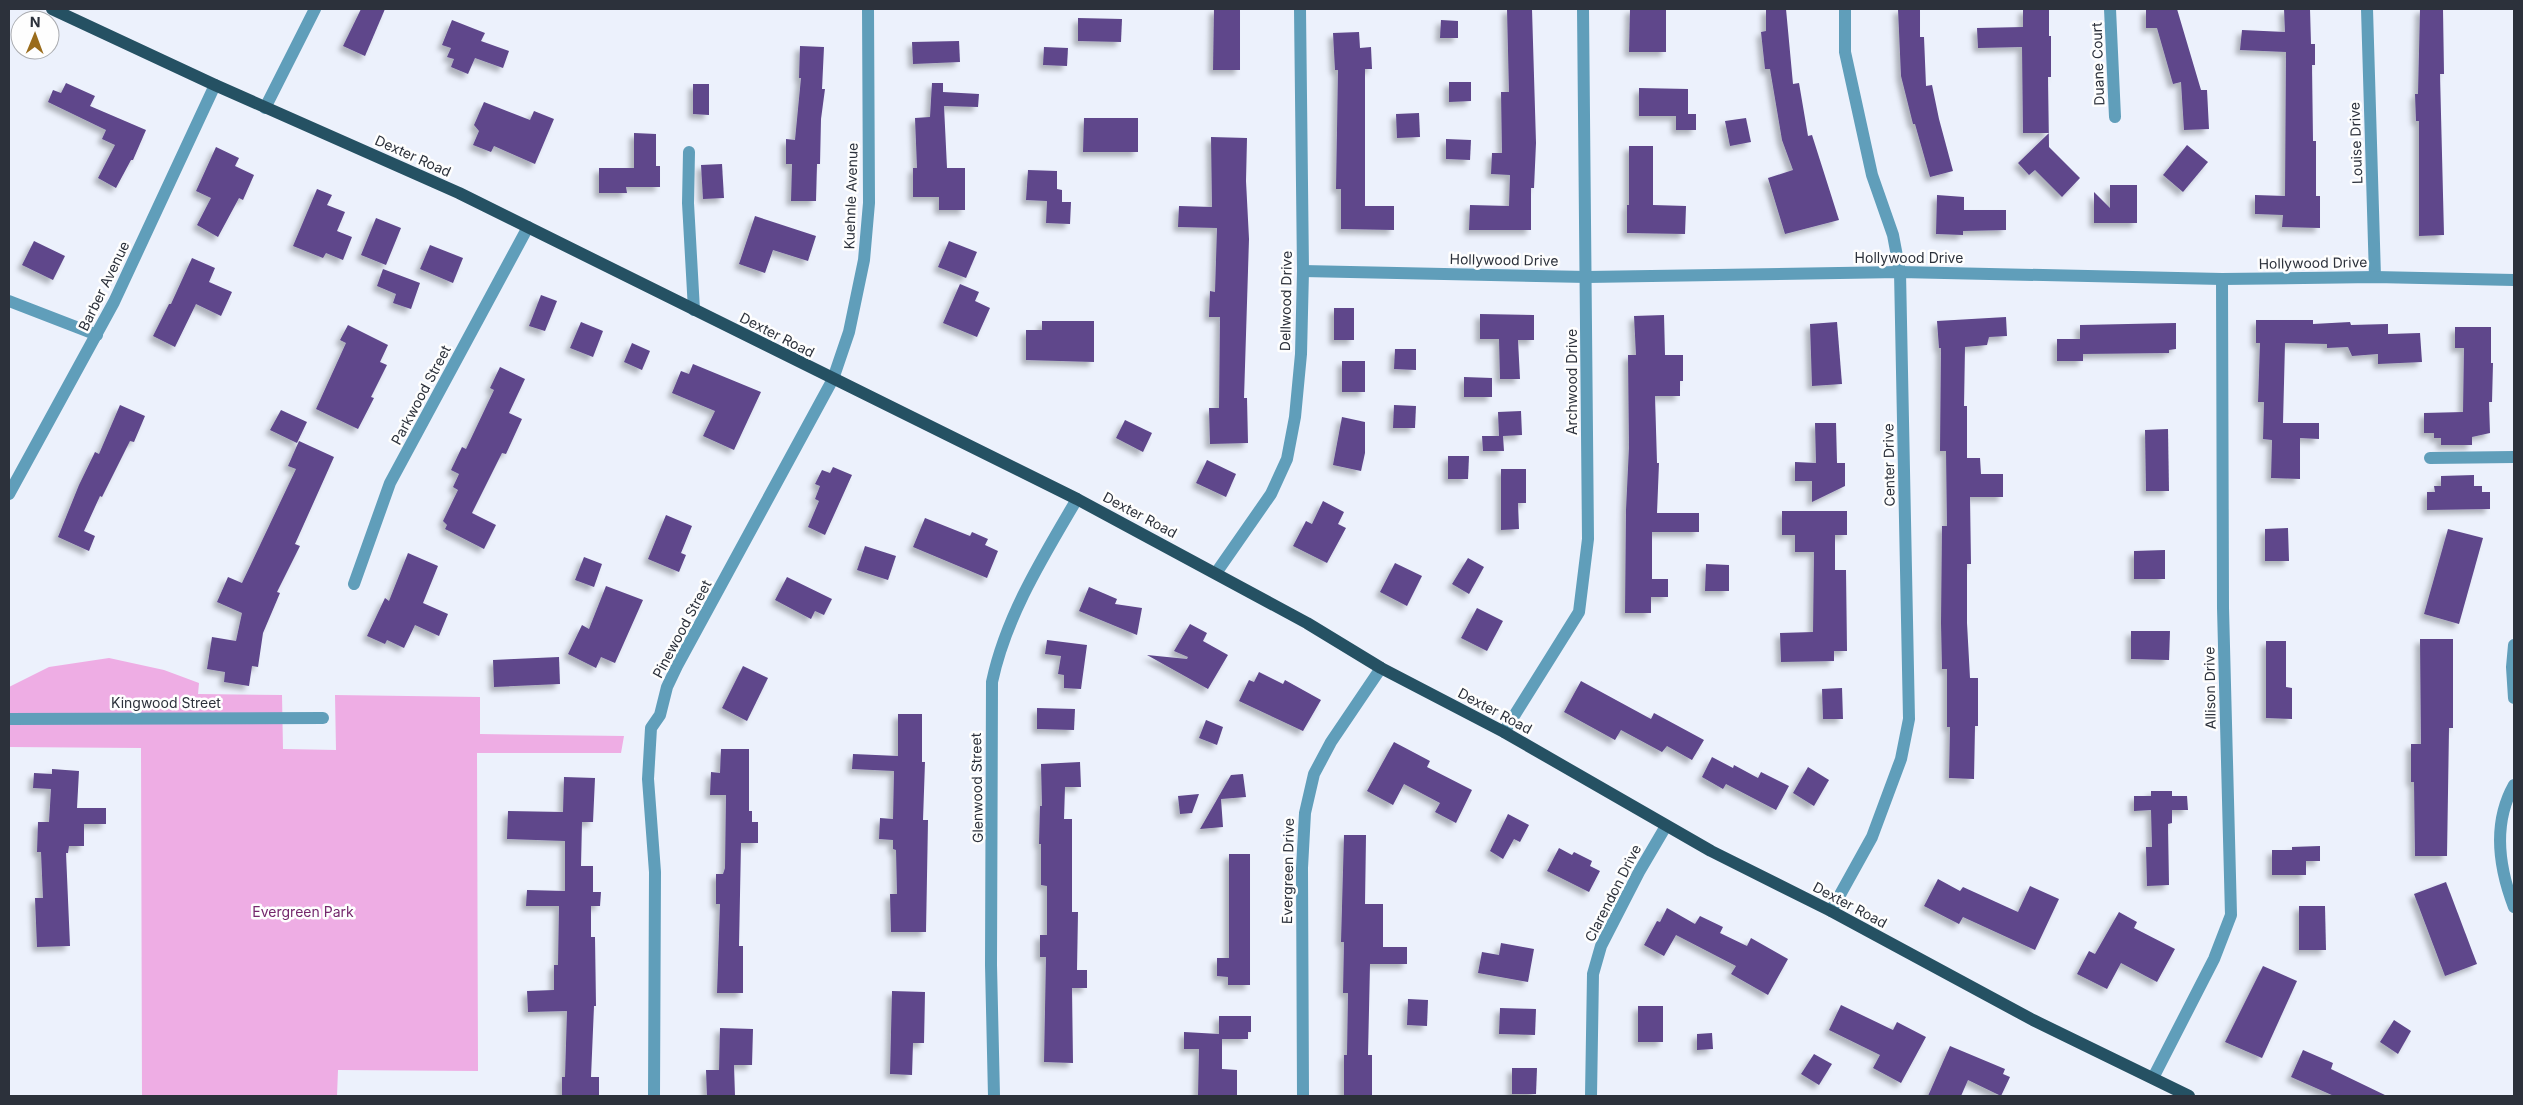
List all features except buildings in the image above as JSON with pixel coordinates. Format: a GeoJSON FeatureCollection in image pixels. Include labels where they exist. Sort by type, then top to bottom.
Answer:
{"type":"FeatureCollection","features":[{"type":"Feature","properties":{"kind":"main road","name":"Dexter Road"},"geometry":{"type":"LineString","coordinates":[[52,9],[265,108],[459,193],[1077,499],[1307,623],[1381,668],[1504,732],[1711,851],[1831,911],[2033,1020],[2190,1096]]}},
{"type":"Feature","properties":{"kind":"street"},"geometry":{"type":"LineString","coordinates":[[265,108],[315,9]]}},
{"type":"Feature","properties":{"kind":"street","name":"Kuehnle Avenue"},"geometry":{"type":"LineString","coordinates":[[833,379],[849,332],[864,260],[869,203],[868,9]]}},
{"type":"Feature","properties":{"kind":"street","name":"Dellwood Drive"},"geometry":{"type":"LineString","coordinates":[[1216,573],[1271,494],[1287,459],[1295,417],[1301,354],[1303,271],[1300,9]]}},
{"type":"Feature","properties":{"kind":"street","name":"Archwood Drive"},"geometry":{"type":"LineString","coordinates":[[1504,732],[1580,612],[1588,539],[1583,9]]}},
{"type":"Feature","properties":{"kind":"street","name":"Center Drive"},"geometry":{"type":"LineString","coordinates":[[1831,911],[1872,837],[1901,759],[1909,719],[1900,272],[1893,235],[1872,175],[1845,52],[1845,9]]}},
{"type":"Feature","properties":{"kind":"street","name":"Duane Court"},"geometry":{"type":"LineString","coordinates":[[2110,9],[2115,117]]}},
{"type":"Feature","properties":{"kind":"street","name":"Louise Drive"},"geometry":{"type":"LineString","coordinates":[[2367,9],[2375,277]]}},
{"type":"Feature","properties":{"kind":"street","name":"Barber Avenue"},"geometry":{"type":"LineString","coordinates":[[9,494],[97,335],[215,85]]}},
{"type":"Feature","properties":{"kind":"street"},"geometry":{"type":"LineString","coordinates":[[689,152],[688,220],[694,310]]}},
{"type":"Feature","properties":{"kind":"street","name":"Parkwood Street"},"geometry":{"type":"LineString","coordinates":[[354,584],[390,483],[528,227]]}},
{"type":"Feature","properties":{"kind":"street","name":"Hollywood Drive"},"geometry":{"type":"LineString","coordinates":[[1303,271],[1587,276],[1900,272],[2222,279],[2375,277],[2514,280]]}},
{"type":"Feature","properties":{"kind":"street","name":"Allison Drive"},"geometry":{"type":"LineString","coordinates":[[2153,1078],[2214,959],[2231,915],[2223,608],[2222,279]]}},
{"type":"Feature","properties":{"kind":"street"},"geometry":{"type":"LineString","coordinates":[[9,301],[97,335]]}},
{"type":"Feature","properties":{"kind":"street","name":"Pinewood Street"},"geometry":{"type":"LineString","coordinates":[[654,1096],[655,872],[648,779],[651,728],[660,715],[667,687],[833,379]]}},
{"type":"Feature","properties":{"kind":"street"},"geometry":{"type":"LineString","coordinates":[[2430,458],[2514,457]]}},
{"type":"Feature","properties":{"kind":"street","name":"Glenwood Street"},"geometry":{"type":"LineString","coordinates":[[994,1096],[991,965],[992,682],[999,650],[1035,569],[1077,499]]}},
{"type":"Feature","properties":{"kind":"street"},"geometry":{"type":"LineString","coordinates":[[2514,645],[2512,667],[2514,698]]}},
{"type":"Feature","properties":{"kind":"street","name":"Evergreen Drive"},"geometry":{"type":"LineString","coordinates":[[1303,1096],[1302,868],[1304,812],[1314,774],[1331,742],[1381,668]]}},
{"type":"Feature","properties":{"kind":"street","name":"Kingwood Street"},"geometry":{"type":"LineString","coordinates":[[9,719],[323,718]]}},
{"type":"Feature","properties":{"kind":"street"},"geometry":{"type":"LineString","coordinates":[[2514,785],[2500,829],[2504,880],[2514,908]]}},
{"type":"Feature","properties":{"kind":"street","name":"Clarendon Drive"},"geometry":{"type":"LineString","coordinates":[[1591,1096],[1593,974],[1601,946],[1639,872],[1666,826]]}},
{"type":"Feature","properties":{"kind":"green space","name":"Evergreen Park"},"geometry":{"type":"Polygon","coordinates":[[[109,658],[164,670],[199,683],[198,694],[282,695],[283,749],[336,750],[335,695],[480,697],[480,734],[624,736],[621,753],[477,753],[478,1071],[338,1070],[337,1096],[142,1096],[141,748],[9,747],[9,687],[49,667],[109,658]]]}}]}
